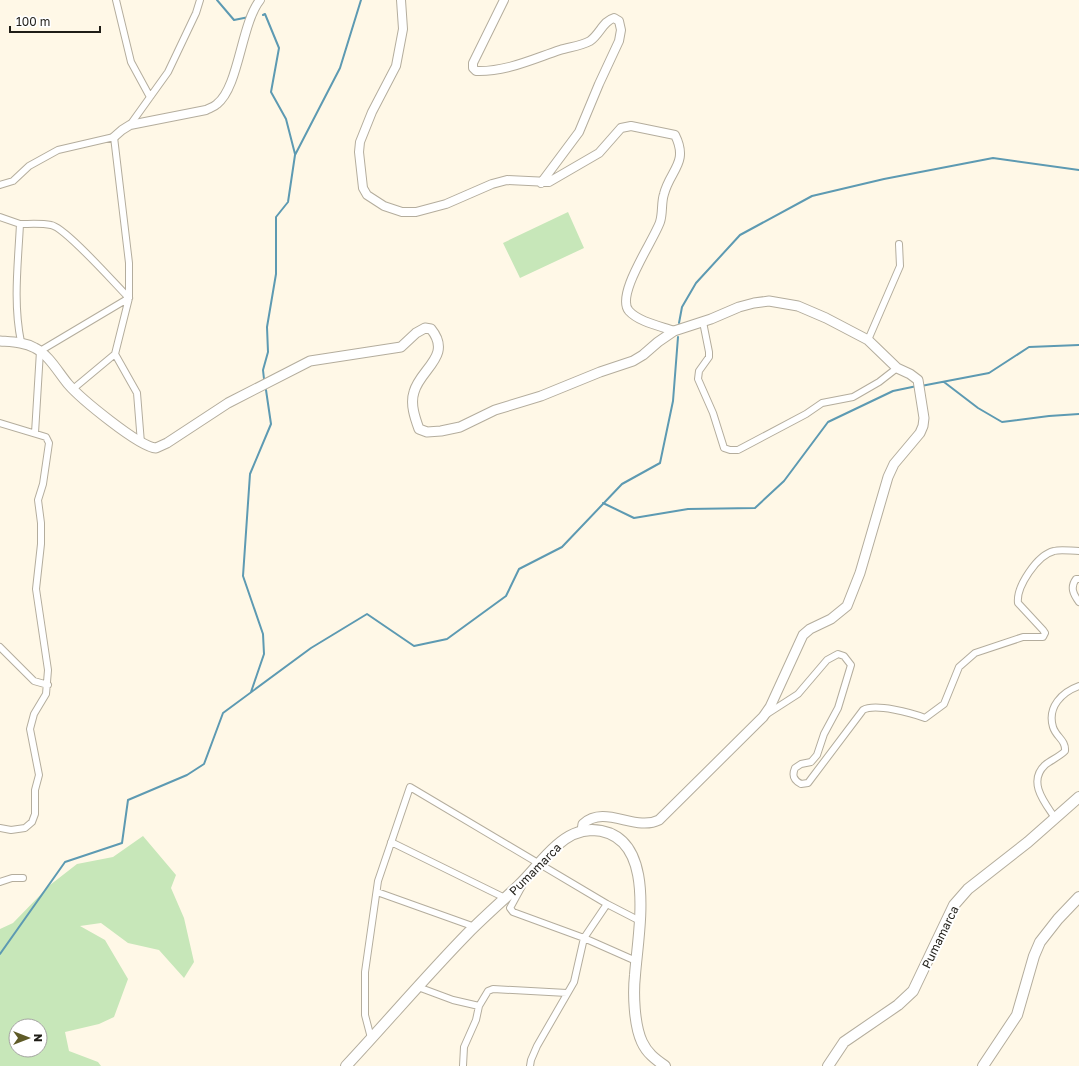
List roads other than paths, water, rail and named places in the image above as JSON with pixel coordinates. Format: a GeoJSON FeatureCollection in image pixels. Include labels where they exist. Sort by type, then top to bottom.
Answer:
{"type":"FeatureCollection","features":[{"type":"Feature","properties":{"kind":"main road"},"geometry":{"type":"LineString","coordinates":[[0,341],[21,342],[40,351],[73,389],[141,443],[152,448],[162,446],[228,403],[310,361],[401,347],[416,333],[425,328],[431,329],[436,335],[438,351],[436,358],[414,391],[412,401],[419,429],[427,432],[460,427],[494,410],[541,396],[600,372],[633,361],[643,356],[658,342],[674,331],[754,303],[775,302],[805,309],[826,318],[868,340],[897,368],[910,374],[918,380],[924,418],[920,433],[894,464],[888,477],[860,573],[847,606],[831,619],[810,629],[803,635],[770,707],[763,717],[659,820],[652,824],[642,824],[602,817],[587,820],[583,824],[582,831]]}},
{"type":"Feature","properties":{"kind":"main road","name":"Pumamarca"},"geometry":{"type":"LineString","coordinates":[[828,1066],[844,1042],[898,1005],[913,991],[918,984],[954,906],[968,889],[1028,842],[1079,797]]}},
{"type":"Feature","properties":{"kind":"main road","name":"Pumamarca"},"geometry":{"type":"LineString","coordinates":[[346,1066],[475,927],[542,865],[557,845],[573,834],[582,831],[606,831],[619,838],[631,850],[640,893],[640,922],[636,961],[635,1011],[641,1040],[646,1050],[665,1066]]}},
{"type":"Feature","properties":{"kind":"main road"},"geometry":{"type":"LineString","coordinates":[[983,1066],[1017,1015],[1034,956],[1040,942],[1058,919],[1079,897]]}},
{"type":"Feature","properties":{"kind":"street"},"geometry":{"type":"LineString","coordinates":[[116,0],[131,62],[150,98]]}},
{"type":"Feature","properties":{"kind":"street"},"geometry":{"type":"LineString","coordinates":[[130,125],[168,72],[196,13],[200,0]]}},
{"type":"Feature","properties":{"kind":"street"},"geometry":{"type":"LineString","coordinates":[[0,185],[13,181],[29,166],[58,150],[114,137],[130,125],[206,110],[216,105],[225,94],[229,85],[244,37],[260,0]]}},
{"type":"Feature","properties":{"kind":"street"},"geometry":{"type":"LineString","coordinates":[[401,0],[403,29],[396,66],[372,112],[360,142],[361,179],[367,195],[393,210],[402,212],[416,212],[446,204],[492,184],[507,180],[541,183],[550,182],[599,153],[621,128],[631,126],[675,135],[680,146],[681,157],[664,194],[661,219],[635,272],[626,300],[628,311],[638,318],[674,331]]}},
{"type":"Feature","properties":{"kind":"street"},"geometry":{"type":"LineString","coordinates":[[504,0],[474,63],[473,68],[476,71],[489,72],[510,68],[589,41],[596,36],[608,20],[614,18],[619,21],[621,30],[619,41],[579,132],[541,183]]}},
{"type":"Feature","properties":{"kind":"street"},"geometry":{"type":"LineString","coordinates":[[73,389],[115,354],[129,298],[129,263],[114,137]]}},
{"type":"Feature","properties":{"kind":"street"},"geometry":{"type":"LineString","coordinates":[[0,217],[20,224],[51,224],[56,226],[98,265],[129,298]]}},
{"type":"Feature","properties":{"kind":"street"},"geometry":{"type":"LineString","coordinates":[[20,224],[15,298],[16,319],[21,342]]}},
{"type":"Feature","properties":{"kind":"street"},"geometry":{"type":"LineString","coordinates":[[868,340],[900,266],[899,244]]}},
{"type":"Feature","properties":{"kind":"street"},"geometry":{"type":"LineString","coordinates":[[35,433],[40,351],[129,298]]}},
{"type":"Feature","properties":{"kind":"street"},"geometry":{"type":"LineString","coordinates":[[703,322],[709,352],[708,357],[699,371],[698,379],[713,413],[724,448],[730,450],[738,450],[806,414],[822,403],[853,397],[879,382],[897,368]]}},
{"type":"Feature","properties":{"kind":"street"},"geometry":{"type":"LineString","coordinates":[[115,354],[137,393],[141,443]]}},
{"type":"Feature","properties":{"kind":"street"},"geometry":{"type":"LineString","coordinates":[[0,423],[46,437],[49,443],[43,484],[38,500],[41,523],[41,544],[36,580],[37,599],[48,670],[48,685],[46,694],[34,714],[30,728],[39,775],[35,790],[34,818],[30,825],[20,829],[0,828]]}},
{"type":"Feature","properties":{"kind":"street"},"geometry":{"type":"LineString","coordinates":[[763,717],[798,694],[828,660],[838,654],[844,656],[848,660],[851,665],[838,708],[824,734],[817,755],[811,762],[801,764],[795,768],[793,773],[797,782],[800,784],[808,782],[863,710],[868,707],[892,710],[906,712],[925,718],[944,704],[959,667],[975,653],[1023,637],[1043,637],[1043,630],[1018,603],[1017,598],[1037,561],[1053,551],[1079,551]]}},
{"type":"Feature","properties":{"kind":"street"},"geometry":{"type":"LineString","coordinates":[[1079,579],[1076,579],[1072,588],[1073,594],[1079,602]]}},
{"type":"Feature","properties":{"kind":"street"},"geometry":{"type":"LineString","coordinates":[[0,646],[34,680],[48,685]]}},
{"type":"Feature","properties":{"kind":"street"},"geometry":{"type":"LineString","coordinates":[[1055,818],[1037,787],[1037,778],[1044,766],[1065,751],[1066,744],[1053,727],[1052,713],[1060,696],[1079,686]]}},
{"type":"Feature","properties":{"kind":"street"},"geometry":{"type":"LineString","coordinates":[[371,1038],[365,1015],[365,972],[377,892],[380,875],[410,787],[640,922]]}},
{"type":"Feature","properties":{"kind":"street"},"geometry":{"type":"LineString","coordinates":[[391,842],[505,898]]}},
{"type":"Feature","properties":{"kind":"street"},"geometry":{"type":"LineString","coordinates":[[542,865],[522,886],[510,908],[511,910],[584,938],[636,961]]}},
{"type":"Feature","properties":{"kind":"street"},"geometry":{"type":"LineString","coordinates":[[0,882],[12,878],[23,878]]}},
{"type":"Feature","properties":{"kind":"street"},"geometry":{"type":"LineString","coordinates":[[377,892],[475,927]]}},
{"type":"Feature","properties":{"kind":"street"},"geometry":{"type":"LineString","coordinates":[[530,1066],[537,1046],[574,982],[584,938],[607,904]]}},
{"type":"Feature","properties":{"kind":"street"},"geometry":{"type":"LineString","coordinates":[[418,987],[453,1000],[479,1006]]}},
{"type":"Feature","properties":{"kind":"street"},"geometry":{"type":"LineString","coordinates":[[463,1066],[464,1047],[476,1020],[479,1006],[488,991],[493,989],[567,993]]}},
{"type":"Feature","properties":{"kind":"waterway"},"geometry":{"type":"LineString","coordinates":[[217,0],[234,20],[249,17]]}},
{"type":"Feature","properties":{"kind":"waterway"},"geometry":{"type":"LineString","coordinates":[[264,379],[263,370],[268,352],[267,327],[276,274],[276,217],[288,202],[295,155],[340,68],[361,0]]}},
{"type":"Feature","properties":{"kind":"waterway"},"geometry":{"type":"LineString","coordinates":[[263,15],[265,14],[279,48],[271,92],[286,119],[295,154]]}},
{"type":"Feature","properties":{"kind":"waterway"},"geometry":{"type":"LineString","coordinates":[[679,323],[682,307],[696,283],[740,235],[812,196],[884,179],[993,158],[1079,170]]}},
{"type":"Feature","properties":{"kind":"waterway"},"geometry":{"type":"LineString","coordinates":[[0,954],[65,862],[122,843],[128,800],[187,775],[204,764],[223,713],[311,648],[367,614],[414,646],[447,639],[506,596],[519,569],[562,547],[622,484],[660,463],[673,401],[678,337]]}},
{"type":"Feature","properties":{"kind":"waterway"},"geometry":{"type":"LineString","coordinates":[[921,386],[989,373],[1029,347],[1079,345]]}},
{"type":"Feature","properties":{"kind":"waterway"},"geometry":{"type":"LineString","coordinates":[[944,382],[978,408],[1002,422],[1079,414]]}},
{"type":"Feature","properties":{"kind":"waterway"},"geometry":{"type":"LineString","coordinates":[[603,503],[634,518],[688,509],[755,508],[784,481],[828,422],[893,391],[917,386]]}},
{"type":"Feature","properties":{"kind":"waterway"},"geometry":{"type":"LineString","coordinates":[[251,692],[264,654],[263,634],[243,576],[250,474],[271,424],[266,390]]}}]}
